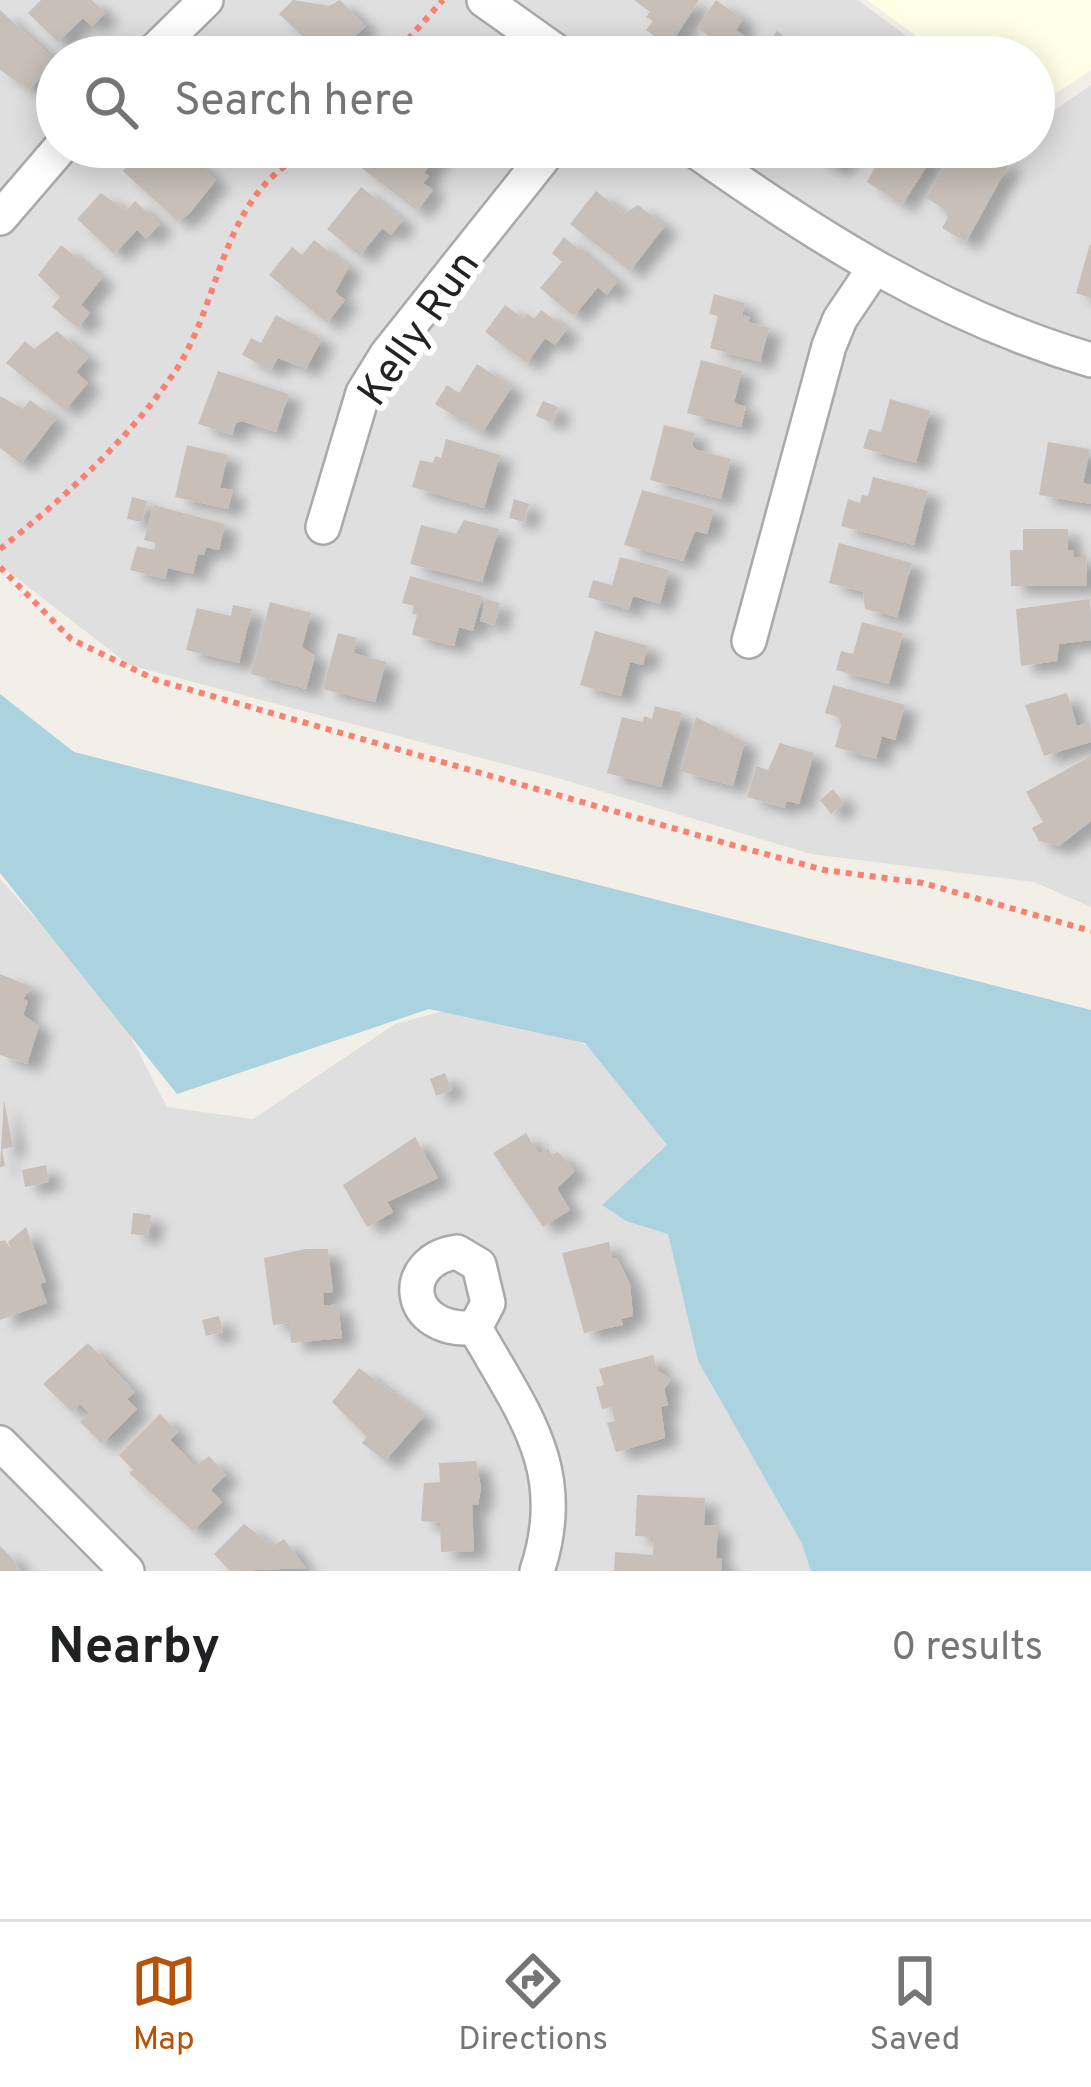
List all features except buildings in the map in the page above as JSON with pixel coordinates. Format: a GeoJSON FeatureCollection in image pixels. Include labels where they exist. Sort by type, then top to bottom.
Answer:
{"type":"FeatureCollection","features":[{"type":"Feature","properties":{"kind":"street"},"geometry":{"type":"LineString","coordinates":[[169,36],[206,0]]}},
{"type":"Feature","properties":{"kind":"street"},"geometry":{"type":"LineString","coordinates":[[484,0],[535,36]]}},
{"type":"Feature","properties":{"kind":"street"},"geometry":{"type":"LineString","coordinates":[[0,218],[43,168]]}},
{"type":"Feature","properties":{"kind":"street","name":"Kelly Run"},"geometry":{"type":"LineString","coordinates":[[323,527],[363,393],[387,354],[535,168]]}},
{"type":"Feature","properties":{"kind":"street"},"geometry":{"type":"LineString","coordinates":[[721,168],[873,270],[996,328],[1091,361]]}},
{"type":"Feature","properties":{"kind":"street"},"geometry":{"type":"LineString","coordinates":[[749,641],[829,346],[840,319],[873,270]]}},
{"type":"Feature","properties":{"kind":"street"},"geometry":{"type":"LineString","coordinates":[[475,1328],[543,1450],[550,1523],[537,1571]]}},
{"type":"Feature","properties":{"kind":"street"},"geometry":{"type":"LineString","coordinates":[[0,1443],[128,1571]]}},
{"type":"Feature","properties":{"kind":"path"},"geometry":{"type":"LineString","coordinates":[[411,36],[443,0]]}},
{"type":"Feature","properties":{"kind":"path"},"geometry":{"type":"LineString","coordinates":[[0,549],[110,449],[174,373],[208,311],[248,211],[264,184],[283,168]]}},
{"type":"Feature","properties":{"kind":"path"},"geometry":{"type":"LineString","coordinates":[[0,567],[71,639],[156,680],[745,849],[824,870],[923,883],[1091,931]]}},
{"type":"Feature","properties":{"kind":"shaded area"},"geometry":{"type":"Polygon","coordinates":[[[0,0],[858,0],[907,36],[36,36],[36,168],[1055,168],[1055,110],[1091,85],[1091,907],[1034,882],[811,854],[561,779],[129,665],[0,565],[0,0]]]}},
{"type":"Feature","properties":{"kind":"shaded area"},"geometry":{"type":"Polygon","coordinates":[[[867,0],[1091,0],[1091,70],[1055,94],[1055,36],[916,36],[867,0]]]}},
{"type":"Feature","properties":{"kind":"shaded area"},"geometry":{"type":"Polygon","coordinates":[[[0,879],[45,929],[78,935],[167,1107],[253,1119],[395,1024],[460,1007],[550,1026],[604,1055],[667,1145],[626,1221],[668,1233],[698,1361],[801,1542],[811,1571],[0,1571],[0,879]]]}},
{"type":"Feature","properties":{"kind":"water"},"geometry":{"type":"Polygon","coordinates":[[[0,694],[74,752],[1091,1010],[1091,1571],[811,1571],[801,1542],[698,1361],[668,1234],[626,1221],[602,1205],[667,1145],[585,1043],[429,1009],[177,1094],[0,873],[0,694]]]}}]}
